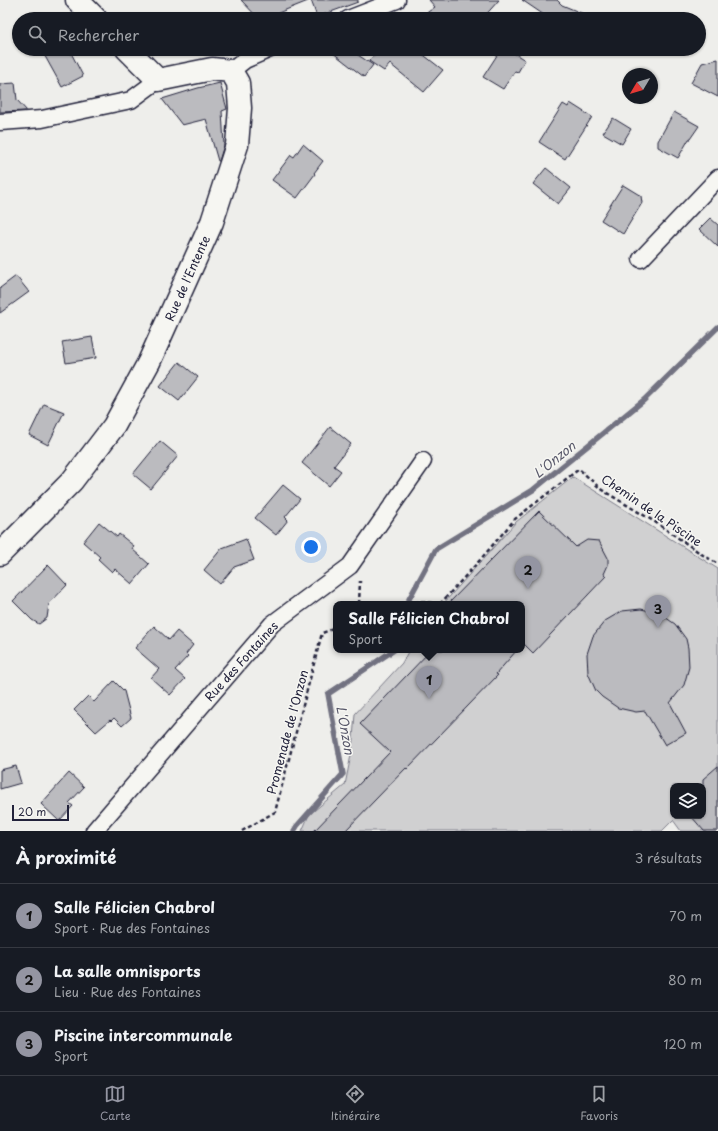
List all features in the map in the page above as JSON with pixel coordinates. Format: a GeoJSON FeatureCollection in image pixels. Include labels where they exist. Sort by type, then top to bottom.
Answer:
{"type":"FeatureCollection","features":[{"type":"Feature","properties":{"kind":"street"},"geometry":{"type":"LineString","coordinates":[[77,0],[89,12]]}},
{"type":"Feature","properties":{"kind":"street"},"geometry":{"type":"LineString","coordinates":[[366,12],[397,0]]}},
{"type":"Feature","properties":{"kind":"street"},"geometry":{"type":"LineString","coordinates":[[134,56],[158,80]]}},
{"type":"Feature","properties":{"kind":"street"},"geometry":{"type":"LineString","coordinates":[[0,122],[42,119],[131,100],[158,80],[212,69],[231,71],[245,60],[254,56]]}},
{"type":"Feature","properties":{"kind":"street","name":"Rue de l'Entente"},"geometry":{"type":"LineString","coordinates":[[0,554],[72,482],[114,426],[149,362],[212,222],[237,145],[240,108],[238,83],[231,71]]}},
{"type":"Feature","properties":{"kind":"street"},"geometry":{"type":"LineString","coordinates":[[641,259],[718,178]]}},
{"type":"Feature","properties":{"kind":"street","name":"Rue des Fontaines"},"geometry":{"type":"LineString","coordinates":[[94,831],[272,624],[350,566],[423,461]]}},
{"type":"Feature","properties":{"kind":"path","name":"Chemin de la Piscine"},"geometry":{"type":"LineString","coordinates":[[442,601],[515,519],[579,470],[602,490],[655,522],[718,564]]}},
{"type":"Feature","properties":{"kind":"path","name":"Promenade de l'Onzon"},"geometry":{"type":"LineString","coordinates":[[242,831],[275,812],[322,633],[333,629]]}},
{"type":"Feature","properties":{"kind":"shaded area"},"geometry":{"type":"Polygon","coordinates":[[[573,477],[718,569],[718,831],[681,831],[673,820],[662,831],[302,831],[309,815],[345,785],[352,750],[355,714],[402,663],[407,653],[525,653],[525,601],[446,601],[516,522],[573,477]]]}},
{"type":"Feature","properties":{"kind":"building"},"geometry":{"type":"Polygon","coordinates":[[[241,0],[308,0],[280,12],[252,12],[241,0]]]}},
{"type":"Feature","properties":{"kind":"building"},"geometry":{"type":"Polygon","coordinates":[[[311,0],[358,0],[358,2],[331,12],[315,12],[311,0]]]}},
{"type":"Feature","properties":{"kind":"building"},"geometry":{"type":"Polygon","coordinates":[[[429,0],[499,0],[488,12],[428,12],[435,7],[429,0]]]}},
{"type":"Feature","properties":{"kind":"building"},"geometry":{"type":"Polygon","coordinates":[[[522,0],[557,0],[562,5],[579,12],[540,12],[522,0]]]}},
{"type":"Feature","properties":{"kind":"building"},"geometry":{"type":"Polygon","coordinates":[[[45,56],[73,56],[83,76],[62,87],[45,56]]]}},
{"type":"Feature","properties":{"kind":"building"},"geometry":{"type":"Polygon","coordinates":[[[337,56],[360,56],[373,65],[364,77],[337,56]]]}},
{"type":"Feature","properties":{"kind":"building"},"geometry":{"type":"Polygon","coordinates":[[[373,56],[425,56],[443,70],[424,92],[390,64],[384,71],[369,61],[373,56]]]}},
{"type":"Feature","properties":{"kind":"building"},"geometry":{"type":"Polygon","coordinates":[[[496,56],[518,56],[525,60],[518,72],[515,71],[503,89],[483,77],[496,56]]]}},
{"type":"Feature","properties":{"kind":"building"},"geometry":{"type":"Polygon","coordinates":[[[718,59],[718,97],[691,83],[702,63],[718,59]]]}},
{"type":"Feature","properties":{"kind":"building"},"geometry":{"type":"Polygon","coordinates":[[[15,83],[17,100],[27,111],[0,112],[0,84],[15,83]]]}},
{"type":"Feature","properties":{"kind":"building"},"geometry":{"type":"Polygon","coordinates":[[[220,83],[227,109],[222,111],[224,145],[218,161],[206,119],[182,125],[162,99],[220,83]]]}},
{"type":"Feature","properties":{"kind":"building"},"geometry":{"type":"Polygon","coordinates":[[[570,103],[592,117],[565,159],[539,142],[563,104],[568,107],[570,103]]]}},
{"type":"Feature","properties":{"kind":"building"},"geometry":{"type":"Polygon","coordinates":[[[674,112],[699,126],[689,139],[678,158],[658,147],[658,141],[674,112]]]}},
{"type":"Feature","properties":{"kind":"building"},"geometry":{"type":"Polygon","coordinates":[[[613,118],[631,129],[622,144],[603,133],[613,118]]]}},
{"type":"Feature","properties":{"kind":"building"},"geometry":{"type":"Polygon","coordinates":[[[303,144],[323,161],[297,198],[272,180],[291,155],[294,157],[303,144]]]}},
{"type":"Feature","properties":{"kind":"building"},"geometry":{"type":"Polygon","coordinates":[[[546,168],[571,188],[558,204],[533,184],[546,168]]]}},
{"type":"Feature","properties":{"kind":"building"},"geometry":{"type":"Polygon","coordinates":[[[623,185],[641,196],[642,203],[623,234],[601,220],[623,185]]]}},
{"type":"Feature","properties":{"kind":"building"},"geometry":{"type":"Polygon","coordinates":[[[710,218],[718,225],[718,247],[699,229],[710,218]]]}},
{"type":"Feature","properties":{"kind":"building"},"geometry":{"type":"Polygon","coordinates":[[[16,276],[29,292],[0,313],[0,288],[16,276]]]}},
{"type":"Feature","properties":{"kind":"building"},"geometry":{"type":"Polygon","coordinates":[[[92,337],[96,358],[66,363],[62,342],[92,337]]]}},
{"type":"Feature","properties":{"kind":"building"},"geometry":{"type":"Polygon","coordinates":[[[179,362],[198,377],[179,401],[160,386],[179,362]]]}},
{"type":"Feature","properties":{"kind":"building"},"geometry":{"type":"Polygon","coordinates":[[[44,404],[64,412],[48,445],[29,435],[44,404]]]}},
{"type":"Feature","properties":{"kind":"building"},"geometry":{"type":"Polygon","coordinates":[[[330,427],[351,444],[334,466],[341,471],[329,486],[302,463],[330,427]]]}},
{"type":"Feature","properties":{"kind":"building"},"geometry":{"type":"Polygon","coordinates":[[[160,441],[178,456],[151,489],[133,474],[160,441]]]}},
{"type":"Feature","properties":{"kind":"building"},"geometry":{"type":"Polygon","coordinates":[[[283,485],[300,499],[285,517],[288,520],[276,535],[255,518],[283,485]]]}},
{"type":"Feature","properties":{"kind":"building"},"geometry":{"type":"Polygon","coordinates":[[[539,511],[576,547],[587,540],[599,541],[608,558],[608,565],[604,574],[606,576],[533,653],[525,645],[525,601],[451,601],[539,511]]]}},
{"type":"Feature","properties":{"kind":"building"},"geometry":{"type":"Polygon","coordinates":[[[99,522],[117,537],[119,534],[134,546],[132,549],[149,564],[132,584],[115,569],[112,572],[98,559],[100,557],[83,542],[99,522]]]}},
{"type":"Feature","properties":{"kind":"building"},"geometry":{"type":"Polygon","coordinates":[[[246,539],[254,560],[234,567],[220,584],[204,570],[222,548],[246,539]]]}},
{"type":"Feature","properties":{"kind":"building"},"geometry":{"type":"Polygon","coordinates":[[[48,565],[67,585],[49,604],[47,618],[39,624],[32,620],[13,601],[48,565]]]}},
{"type":"Feature","properties":{"kind":"building"},"geometry":{"type":"Polygon","coordinates":[[[641,609],[659,613],[675,624],[686,639],[688,648],[689,667],[684,685],[670,703],[686,733],[665,745],[645,711],[636,712],[618,708],[596,691],[588,673],[587,654],[593,636],[605,621],[622,611],[641,609]]]}},
{"type":"Feature","properties":{"kind":"building"},"geometry":{"type":"Polygon","coordinates":[[[154,626],[169,640],[177,631],[193,645],[186,654],[188,656],[175,670],[185,679],[170,695],[151,678],[159,669],[135,648],[154,626]]]}},
{"type":"Feature","properties":{"kind":"building"},"geometry":{"type":"Polygon","coordinates":[[[428,653],[514,653],[496,674],[498,675],[345,831],[314,831],[390,752],[360,724],[428,653]]]}},
{"type":"Feature","properties":{"kind":"building"},"geometry":{"type":"Polygon","coordinates":[[[114,681],[124,691],[131,718],[122,726],[114,718],[96,732],[74,710],[88,696],[94,702],[114,681]]]}},
{"type":"Feature","properties":{"kind":"building"},"geometry":{"type":"Polygon","coordinates":[[[16,766],[21,783],[0,789],[0,770],[16,766]]]}},
{"type":"Feature","properties":{"kind":"building"},"geometry":{"type":"Polygon","coordinates":[[[718,766],[718,831],[704,831],[694,819],[706,819],[706,783],[703,783],[703,779],[718,766]]]}},
{"type":"Feature","properties":{"kind":"building"},"geometry":{"type":"Polygon","coordinates":[[[69,773],[84,787],[69,803],[73,806],[59,821],[41,804],[69,773]]]}},
{"type":"Feature","properties":{"kind":"waterway","name":"L'Onzon"},"geometry":{"type":"LineString","coordinates":[[409,601],[436,549],[533,490],[644,400],[718,327]]}},
{"type":"Feature","properties":{"kind":"waterway","name":"L'Onzon"},"geometry":{"type":"LineString","coordinates":[[294,831],[343,774],[328,694],[390,653]]}},
{"type":"Feature","properties":{"kind":"place","name":"La salle omnisports"},"geometry":{"type":"Point","coordinates":[528,589]}},
{"type":"Feature","properties":{"kind":"place","name":"Piscine intercommunale"},"geometry":{"type":"Point","coordinates":[658,628]}},
{"type":"Feature","properties":{"kind":"place","name":"Salle Félicien Chabrol"},"geometry":{"type":"Point","coordinates":[429,699]}}]}
